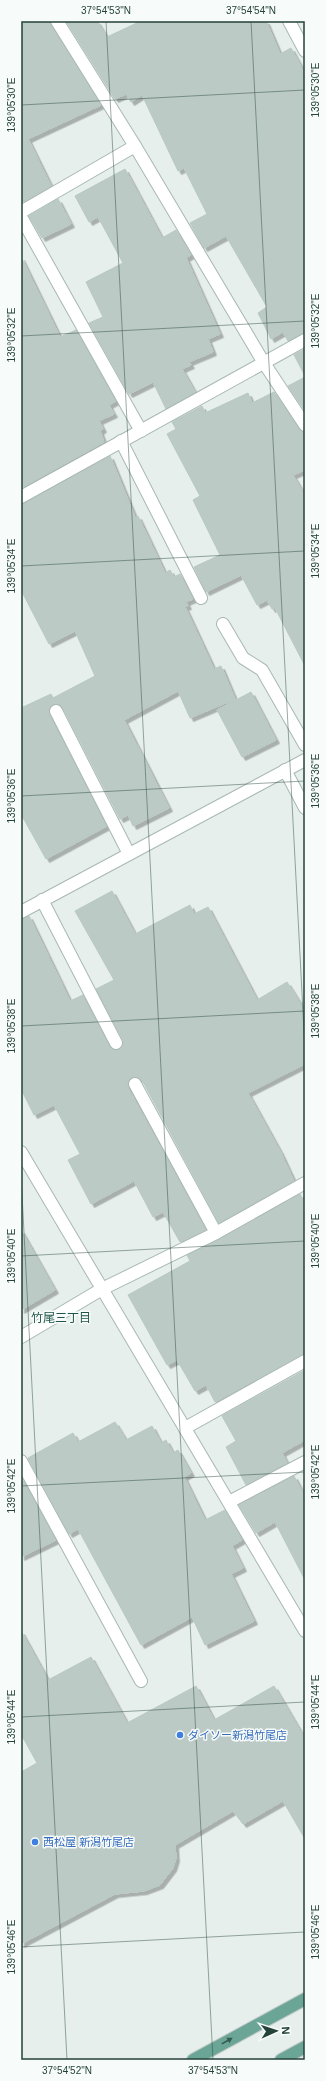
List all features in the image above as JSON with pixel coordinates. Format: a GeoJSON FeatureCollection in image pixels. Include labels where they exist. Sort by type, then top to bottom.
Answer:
{"type":"FeatureCollection","features":[{"type":"Feature","properties":{"kind":"main road"},"geometry":{"type":"LineString","coordinates":[[193,2060],[305,1999]]}},
{"type":"Feature","properties":{"kind":"main road"},"geometry":{"type":"LineString","coordinates":[[281,2060],[305,2047]]}},
{"type":"Feature","properties":{"kind":"street"},"geometry":{"type":"LineString","coordinates":[[57,21],[135,146],[264,363],[305,425]]}},
{"type":"Feature","properties":{"kind":"street"},"geometry":{"type":"LineString","coordinates":[[289,21],[305,51]]}},
{"type":"Feature","properties":{"kind":"street"},"geometry":{"type":"LineString","coordinates":[[21,212],[135,146]]}},
{"type":"Feature","properties":{"kind":"street"},"geometry":{"type":"LineString","coordinates":[[21,217],[141,431]]}},
{"type":"Feature","properties":{"kind":"street"},"geometry":{"type":"LineString","coordinates":[[21,497],[305,340]]}},
{"type":"Feature","properties":{"kind":"street"},"geometry":{"type":"LineString","coordinates":[[121,441],[201,598]]}},
{"type":"Feature","properties":{"kind":"street"},"geometry":{"type":"LineString","coordinates":[[223,624],[243,658],[262,670],[305,745]]}},
{"type":"Feature","properties":{"kind":"street"},"geometry":{"type":"LineString","coordinates":[[56,712],[129,854]]}},
{"type":"Feature","properties":{"kind":"street"},"geometry":{"type":"LineString","coordinates":[[21,912],[305,760]]}},
{"type":"Feature","properties":{"kind":"street"},"geometry":{"type":"LineString","coordinates":[[285,770],[305,808]]}},
{"type":"Feature","properties":{"kind":"street"},"geometry":{"type":"LineString","coordinates":[[42,900],[116,1044]]}},
{"type":"Feature","properties":{"kind":"street"},"geometry":{"type":"LineString","coordinates":[[135,1084],[216,1233]]}},
{"type":"Feature","properties":{"kind":"street"},"geometry":{"type":"LineString","coordinates":[[21,1152],[25,1167],[102,1289],[305,1631]]}},
{"type":"Feature","properties":{"kind":"street"},"geometry":{"type":"LineString","coordinates":[[21,1337],[102,1289],[216,1233],[305,1183]]}},
{"type":"Feature","properties":{"kind":"street"},"geometry":{"type":"LineString","coordinates":[[185,1428],[305,1361]]}},
{"type":"Feature","properties":{"kind":"street"},"geometry":{"type":"LineString","coordinates":[[21,1461],[141,1681]]}},
{"type":"Feature","properties":{"kind":"street"},"geometry":{"type":"LineString","coordinates":[[229,1502],[305,1462]]}},
{"type":"Feature","properties":{"kind":"building"},"geometry":{"type":"Polygon","coordinates":[[[21,21],[50,21],[101,105],[28,139],[51,186],[21,203],[21,21]]]}},
{"type":"Feature","properties":{"kind":"building"},"geometry":{"type":"Polygon","coordinates":[[[66,21],[97,21],[107,37],[141,21],[266,21],[280,54],[291,48],[305,74],[305,333],[288,341],[283,332],[271,339],[258,313],[267,307],[226,236],[204,248],[190,223],[207,214],[184,168],[178,171],[142,95],[131,102],[126,94],[115,99],[66,21]]]}},
{"type":"Feature","properties":{"kind":"building"},"geometry":{"type":"Polygon","coordinates":[[[125,169],[162,238],[176,230],[191,255],[186,258],[220,334],[208,339],[213,352],[189,362],[191,365],[182,369],[195,392],[166,409],[153,382],[129,394],[89,323],[103,317],[86,282],[123,263],[98,217],[89,222],[75,196],[125,169]]]}},
{"type":"Feature","properties":{"kind":"building"},"geometry":{"type":"Polygon","coordinates":[[[58,199],[71,224],[42,238],[29,216],[58,199]]]}},
{"type":"Feature","properties":{"kind":"building"},"geometry":{"type":"Polygon","coordinates":[[[21,257],[60,337],[76,330],[116,401],[109,405],[114,414],[99,421],[103,429],[100,431],[104,442],[21,488],[21,257]]]}},
{"type":"Feature","properties":{"kind":"building"},"geometry":{"type":"Polygon","coordinates":[[[305,349],[305,376],[294,355],[305,349]]]}},
{"type":"Feature","properties":{"kind":"building"},"geometry":{"type":"Polygon","coordinates":[[[305,377],[305,411],[288,386],[305,377]]]}},
{"type":"Feature","properties":{"kind":"building"},"geometry":{"type":"Polygon","coordinates":[[[274,392],[299,429],[305,432],[305,470],[293,475],[305,496],[305,666],[275,608],[272,609],[267,600],[257,605],[241,575],[206,592],[194,567],[220,555],[193,500],[200,496],[167,434],[176,429],[172,422],[202,406],[205,413],[248,393],[252,403],[274,392]]]}},
{"type":"Feature","properties":{"kind":"building"},"geometry":{"type":"Polygon","coordinates":[[[110,456],[135,517],[138,516],[165,573],[170,570],[174,577],[180,574],[193,599],[186,602],[188,606],[185,607],[214,669],[221,666],[235,699],[190,718],[178,691],[124,720],[169,808],[133,826],[128,815],[120,819],[63,708],[57,704],[52,705],[49,710],[49,714],[107,826],[46,859],[21,814],[21,708],[51,694],[53,698],[95,676],[75,631],[49,644],[21,590],[21,504],[110,456]]]}},
{"type":"Feature","properties":{"kind":"building"},"geometry":{"type":"Polygon","coordinates":[[[251,692],[276,740],[242,757],[217,710],[251,692]]]}},
{"type":"Feature","properties":{"kind":"building"},"geometry":{"type":"Polygon","coordinates":[[[112,891],[135,934],[190,905],[194,914],[208,907],[257,1000],[287,982],[305,1011],[305,1064],[248,1093],[280,1151],[294,1181],[219,1223],[142,1080],[135,1077],[128,1080],[128,1088],[206,1230],[180,1242],[163,1212],[153,1217],[134,1181],[91,1204],[68,1160],[80,1154],[54,1105],[34,1115],[21,1089],[21,919],[29,916],[70,1001],[83,995],[110,1047],[116,1050],[122,1047],[123,1040],[96,989],[114,980],[75,911],[112,891]]]}},
{"type":"Feature","properties":{"kind":"building"},"geometry":{"type":"Polygon","coordinates":[[[300,1194],[305,1204],[305,1354],[215,1402],[206,1385],[195,1391],[177,1360],[167,1365],[128,1295],[190,1261],[187,1255],[300,1194]]]}},
{"type":"Feature","properties":{"kind":"building"},"geometry":{"type":"Polygon","coordinates":[[[21,1230],[55,1290],[21,1310],[21,1230]]]}},
{"type":"Feature","properties":{"kind":"building"},"geometry":{"type":"Polygon","coordinates":[[[305,1370],[305,1440],[282,1453],[287,1463],[246,1485],[226,1447],[236,1441],[222,1416],[305,1370]]]}},
{"type":"Feature","properties":{"kind":"building"},"geometry":{"type":"Polygon","coordinates":[[[115,1422],[126,1440],[152,1426],[161,1443],[166,1440],[173,1453],[178,1450],[191,1473],[184,1477],[205,1520],[225,1510],[242,1540],[232,1546],[243,1568],[231,1574],[254,1621],[205,1645],[192,1617],[141,1645],[78,1529],[69,1534],[28,1458],[73,1433],[78,1442],[115,1422]]]}},
{"type":"Feature","properties":{"kind":"building"},"geometry":{"type":"Polygon","coordinates":[[[294,1476],[305,1497],[305,1580],[275,1522],[256,1533],[239,1505],[294,1476]]]}},
{"type":"Feature","properties":{"kind":"building"},"geometry":{"type":"Polygon","coordinates":[[[21,1477],[56,1540],[21,1557],[21,1477]]]}},
{"type":"Feature","properties":{"kind":"building"},"geometry":{"type":"Polygon","coordinates":[[[21,1631],[48,1680],[91,1657],[127,1723],[196,1686],[214,1720],[274,1686],[305,1739],[305,1839],[283,1801],[243,1824],[233,1811],[175,1845],[176,1858],[173,1868],[160,1885],[144,1891],[115,1894],[21,1944],[21,1772],[37,1763],[21,1734],[21,1631]]]}},
{"type":"Feature","properties":{"kind":"place","name":"ダイソー新潟竹尾店"},"geometry":{"type":"Point","coordinates":[180,1735]}},
{"type":"Feature","properties":{"kind":"place","name":"西松屋 新潟竹尾店"},"geometry":{"type":"Point","coordinates":[35,1842]}},
{"type":"Feature","properties":{"kind":"district","name":"竹尾三丁目"},"geometry":{"type":"Point","coordinates":[61,1318]}}]}
